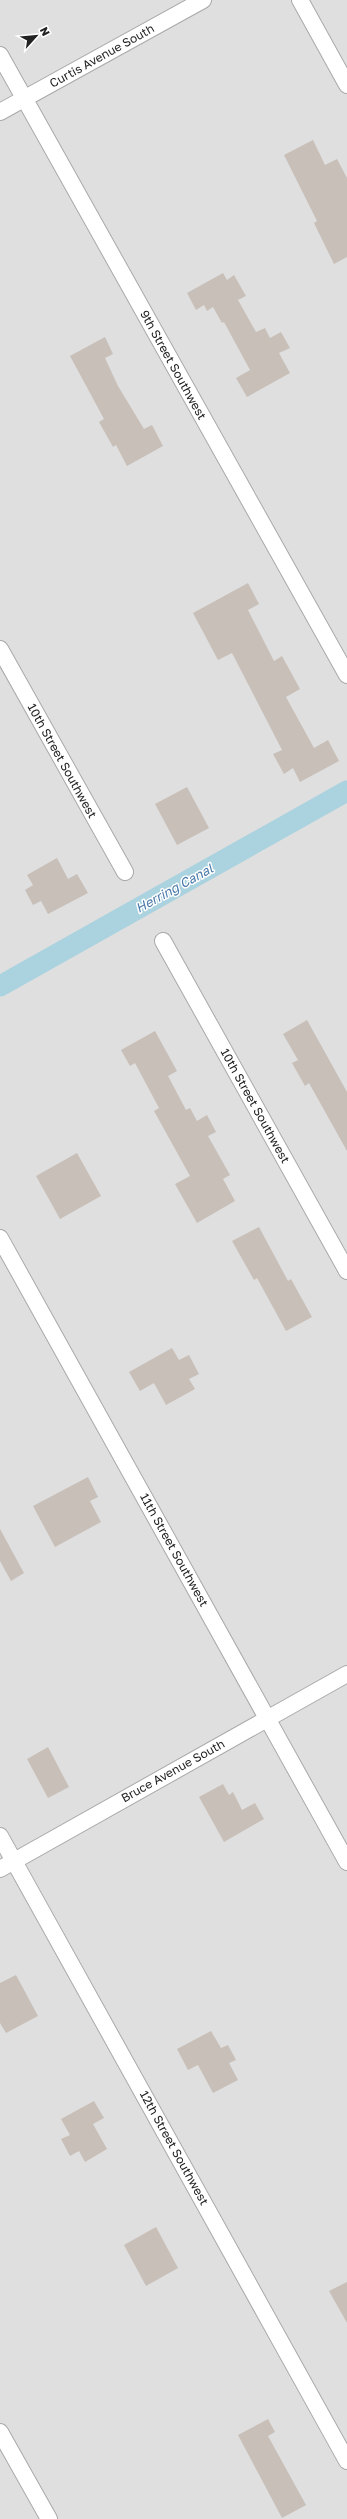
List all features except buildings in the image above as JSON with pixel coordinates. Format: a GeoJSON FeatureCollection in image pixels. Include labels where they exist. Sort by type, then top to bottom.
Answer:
{"type":"FeatureCollection","features":[{"type":"Feature","properties":{"kind":"street","name":"Curtis Avenue South"},"geometry":{"type":"LineString","coordinates":[[0,112],[203,0]]}},
{"type":"Feature","properties":{"kind":"street"},"geometry":{"type":"LineString","coordinates":[[300,0],[347,84]]}},
{"type":"Feature","properties":{"kind":"street","name":"9th Street Southwest"},"geometry":{"type":"LineString","coordinates":[[0,55],[347,675]]}},
{"type":"Feature","properties":{"kind":"street","name":"10th Street Southwest"},"geometry":{"type":"LineString","coordinates":[[0,649],[125,872]]}},
{"type":"Feature","properties":{"kind":"street","name":"10th Street Southwest"},"geometry":{"type":"LineString","coordinates":[[163,941],[347,1271]]}},
{"type":"Feature","properties":{"kind":"street","name":"11th Street Southwest"},"geometry":{"type":"LineString","coordinates":[[0,1238],[347,1862]]}},
{"type":"Feature","properties":{"kind":"street","name":"Bruce Avenue South"},"geometry":{"type":"LineString","coordinates":[[0,1869],[347,1674]]}},
{"type":"Feature","properties":{"kind":"street","name":"12th Street Southwest"},"geometry":{"type":"LineString","coordinates":[[0,1836],[347,2461]]}},
{"type":"Feature","properties":{"kind":"street"},"geometry":{"type":"LineString","coordinates":[[0,2432],[49,2519]]}},
{"type":"Feature","properties":{"kind":"shaded area"},"geometry":{"type":"Polygon","coordinates":[[[0,0],[347,0],[347,2519],[0,2519],[0,0]]]}},
{"type":"Feature","properties":{"kind":"waterway","name":"Herring Canal"},"geometry":{"type":"LineString","coordinates":[[0,986],[347,791]]}}]}
